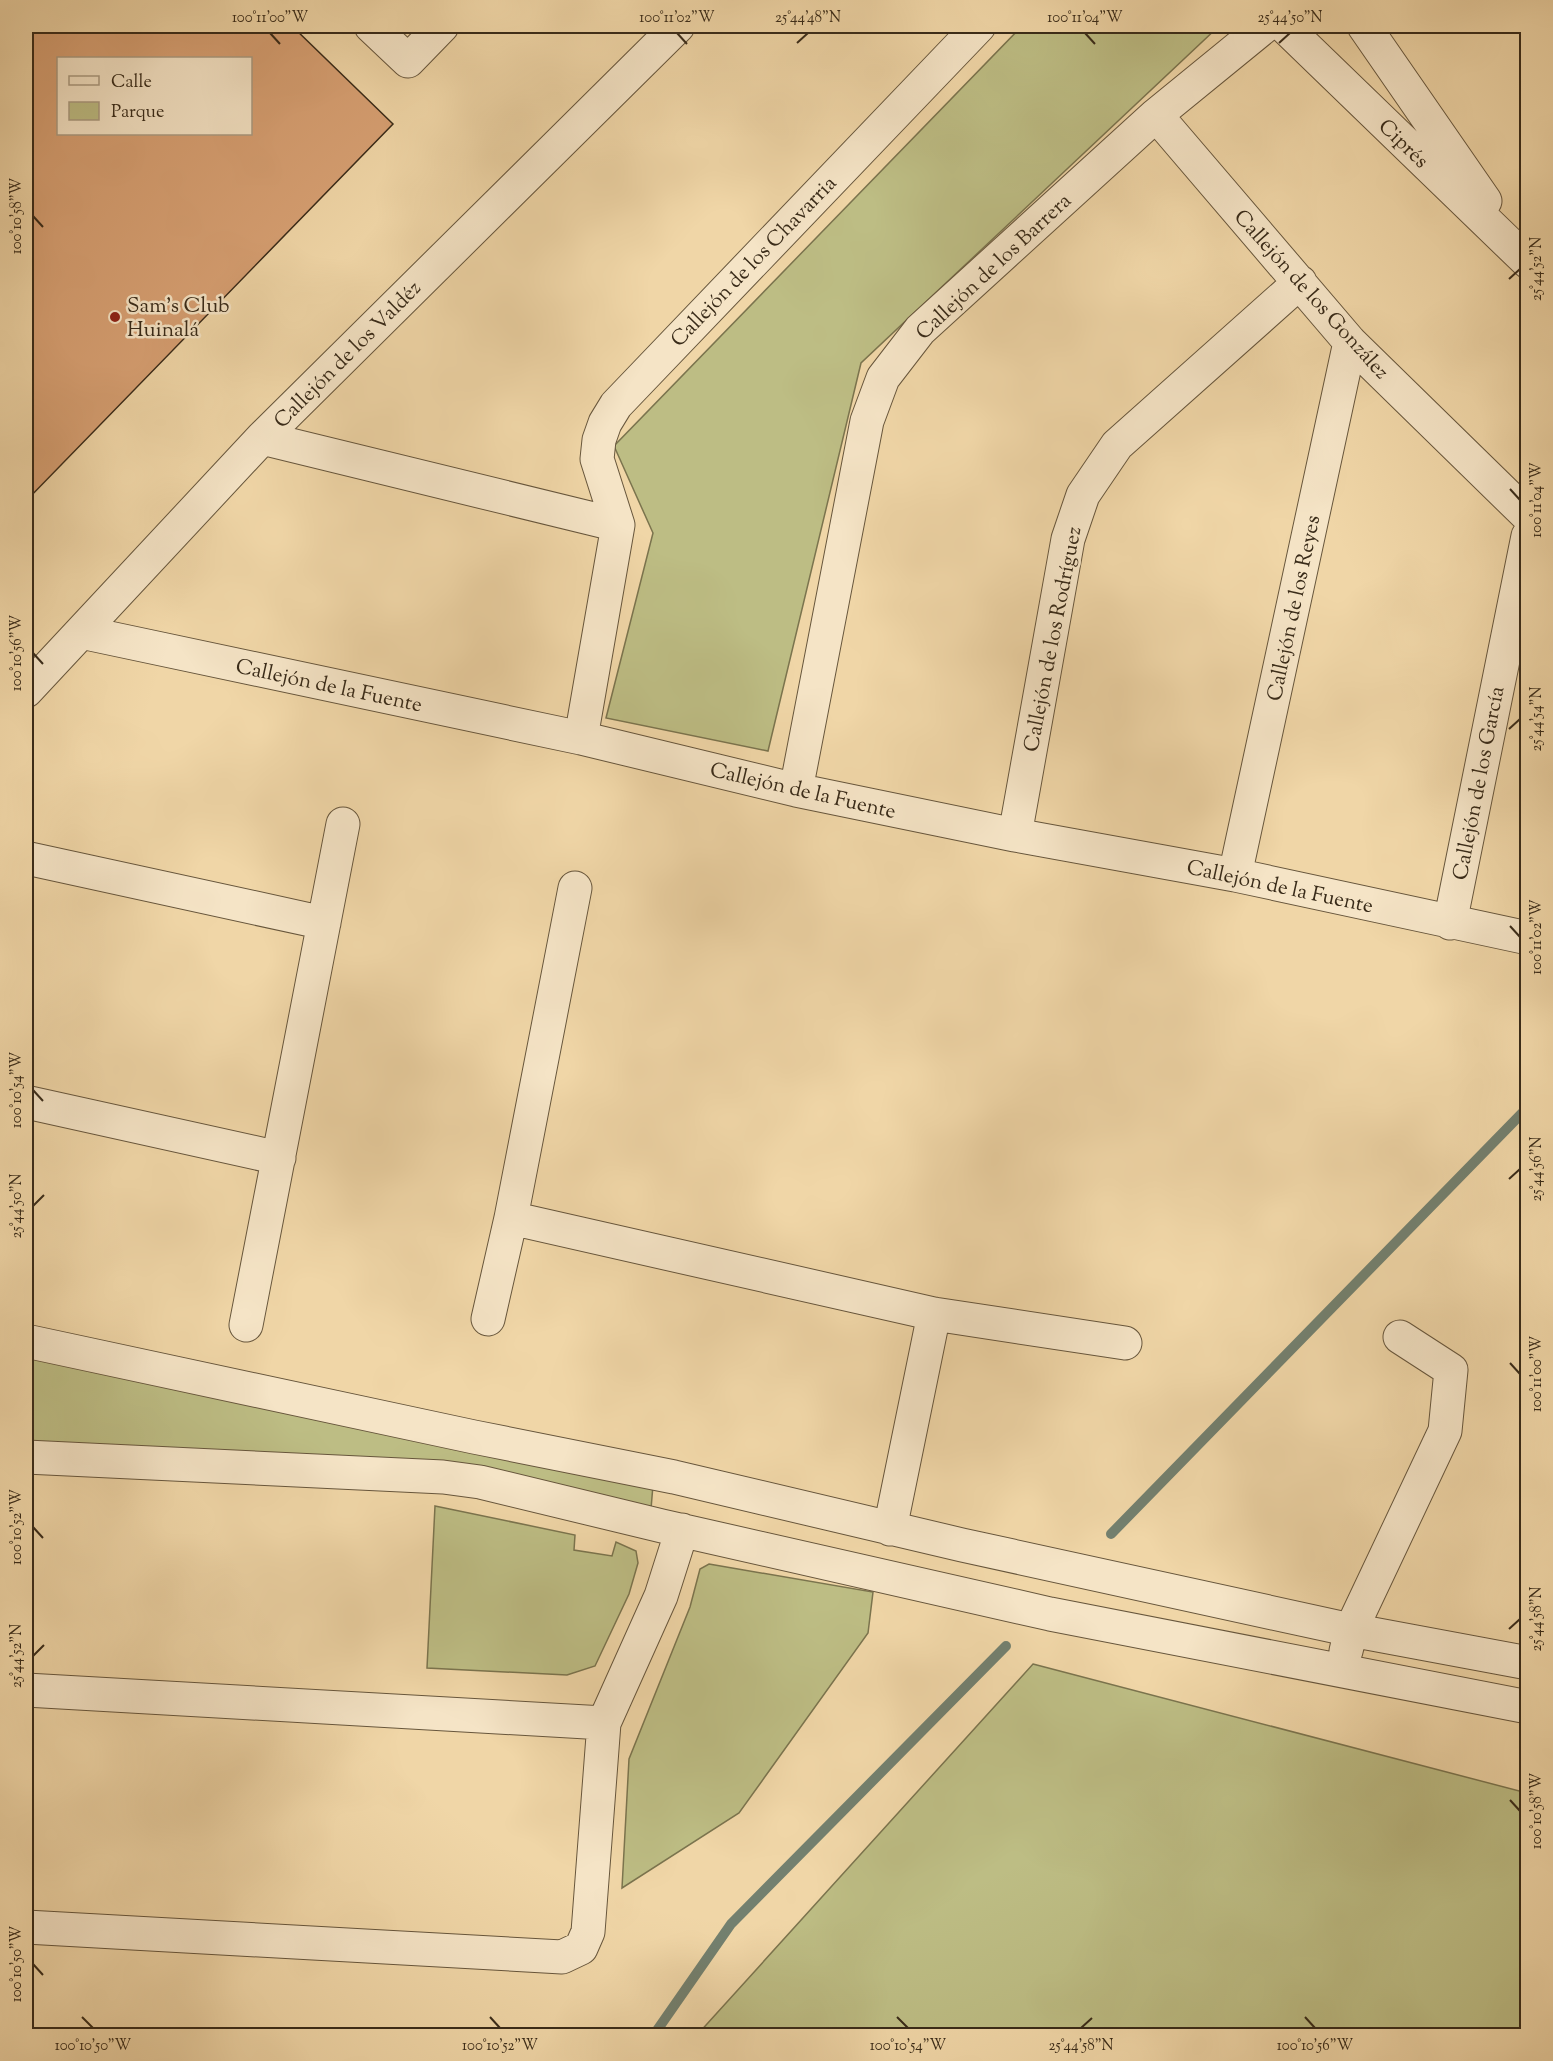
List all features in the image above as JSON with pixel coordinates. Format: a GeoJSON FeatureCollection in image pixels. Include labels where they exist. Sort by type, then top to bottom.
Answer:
{"type":"FeatureCollection","features":[{"type":"Feature","properties":{"kind":"street"},"geometry":{"type":"LineString","coordinates":[[371,26],[408,61],[442,26]]}},
{"type":"Feature","properties":{"kind":"street","name":"Callejón de los Valdéz"},"geometry":{"type":"LineString","coordinates":[[26,691],[262,438],[678,26]]}},
{"type":"Feature","properties":{"kind":"street","name":"Callejón de los Chavarria"},"geometry":{"type":"LineString","coordinates":[[581,738],[618,525],[597,459],[602,431],[616,405],[979,26]]}},
{"type":"Feature","properties":{"kind":"street","name":"Callejón de los Barrera"},"geometry":{"type":"LineString","coordinates":[[796,790],[867,421],[883,378],[920,330],[1156,115],[1265,26]]}},
{"type":"Feature","properties":{"kind":"street","name":"Ciprés"},"geometry":{"type":"LineString","coordinates":[[1284,26],[1526,261]]}},
{"type":"Feature","properties":{"kind":"street","name":"Ciprés"},"geometry":{"type":"LineString","coordinates":[[1364,26],[1526,261]]}},
{"type":"Feature","properties":{"kind":"street","name":"Callejón de los González"},"geometry":{"type":"LineString","coordinates":[[1156,115],[1350,342],[1527,516]]}},
{"type":"Feature","properties":{"kind":"street","name":"Callejón de los Rodríguez"},"geometry":{"type":"LineString","coordinates":[[1015,835],[1068,539],[1083,495],[1117,445],[1299,282]]}},
{"type":"Feature","properties":{"kind":"street","name":"Callejón de los Reyes"},"geometry":{"type":"LineString","coordinates":[[1235,875],[1350,342]]}},
{"type":"Feature","properties":{"kind":"street"},"geometry":{"type":"LineString","coordinates":[[262,438],[618,525]]}},
{"type":"Feature","properties":{"kind":"street","name":"Callejón de los García"},"geometry":{"type":"LineString","coordinates":[[1450,923],[1527,537]]}},
{"type":"Feature","properties":{"kind":"street","name":"Callejón de la Fuente"},"geometry":{"type":"LineString","coordinates":[[81,632],[581,738],[796,790],[1015,835],[1235,875],[1527,938]]}},
{"type":"Feature","properties":{"kind":"street"},"geometry":{"type":"LineString","coordinates":[[246,1325],[344,824]]}},
{"type":"Feature","properties":{"kind":"street"},"geometry":{"type":"LineString","coordinates":[[26,858],[324,923]]}},
{"type":"Feature","properties":{"kind":"street"},"geometry":{"type":"LineString","coordinates":[[488,1319],[511,1218],[575,888]]}},
{"type":"Feature","properties":{"kind":"street"},"geometry":{"type":"LineString","coordinates":[[26,1102],[279,1158]]}},
{"type":"Feature","properties":{"kind":"street"},"geometry":{"type":"LineString","coordinates":[[511,1218],[934,1314],[1125,1342]]}},
{"type":"Feature","properties":{"kind":"street"},"geometry":{"type":"LineString","coordinates":[[890,1528],[934,1314]]}},
{"type":"Feature","properties":{"kind":"street"},"geometry":{"type":"LineString","coordinates":[[1342,1671],[1351,1630],[1445,1431],[1451,1370],[1400,1337]]}},
{"type":"Feature","properties":{"kind":"street"},"geometry":{"type":"LineString","coordinates":[[26,1341],[474,1437],[674,1477],[962,1545],[1351,1630],[1527,1663]]}},
{"type":"Feature","properties":{"kind":"street"},"geometry":{"type":"LineString","coordinates":[[26,1457],[443,1477],[480,1482],[1050,1614],[1527,1707]]}},
{"type":"Feature","properties":{"kind":"street"},"geometry":{"type":"LineString","coordinates":[[26,1927],[562,1957],[581,1948],[588,1932],[604,1723],[661,1596],[672,1528],[674,1477]]}},
{"type":"Feature","properties":{"kind":"street"},"geometry":{"type":"LineString","coordinates":[[952,1592],[962,1545]]}},
{"type":"Feature","properties":{"kind":"street"},"geometry":{"type":"LineString","coordinates":[[26,1690],[604,1723]]}},
{"type":"Feature","properties":{"kind":"green space"},"geometry":{"type":"Polygon","coordinates":[[[1022,26],[1219,26],[861,363],[768,751],[606,718],[653,533],[614,446],[1022,26]]]}},
{"type":"Feature","properties":{"kind":"green space"},"geometry":{"type":"Polygon","coordinates":[[[26,1355],[653,1485],[651,1509],[288,1455],[26,1441],[26,1355]]]}},
{"type":"Feature","properties":{"kind":"green space"},"geometry":{"type":"Polygon","coordinates":[[[435,1506],[575,1535],[574,1550],[612,1556],[616,1542],[636,1551],[638,1563],[629,1594],[595,1666],[567,1675],[427,1668],[435,1506]]]}},
{"type":"Feature","properties":{"kind":"green space"},"geometry":{"type":"Polygon","coordinates":[[[709,1564],[873,1592],[868,1633],[739,1813],[622,1888],[629,1759],[690,1607],[700,1569],[709,1564]]]}},
{"type":"Feature","properties":{"kind":"green space"},"geometry":{"type":"Polygon","coordinates":[[[1033,1664],[1527,1793],[1527,2035],[697,2035],[1033,1664]]]}},
{"type":"Feature","properties":{"kind":"building","name":"Sam's Club Huinalá"},"geometry":{"type":"Polygon","coordinates":[[[26,26],[292,26],[393,124],[26,501],[26,26]]]}},
{"type":"Feature","properties":{"kind":"waterway"},"geometry":{"type":"LineString","coordinates":[[1111,1534],[1528,1107]]}},
{"type":"Feature","properties":{"kind":"waterway"},"geometry":{"type":"LineString","coordinates":[[653,2036],[731,1924],[1006,1646]]}},
{"type":"Feature","properties":{"kind":"place","name":"Sam's Club Huinalá"},"geometry":{"type":"Point","coordinates":[115,317]}}]}
